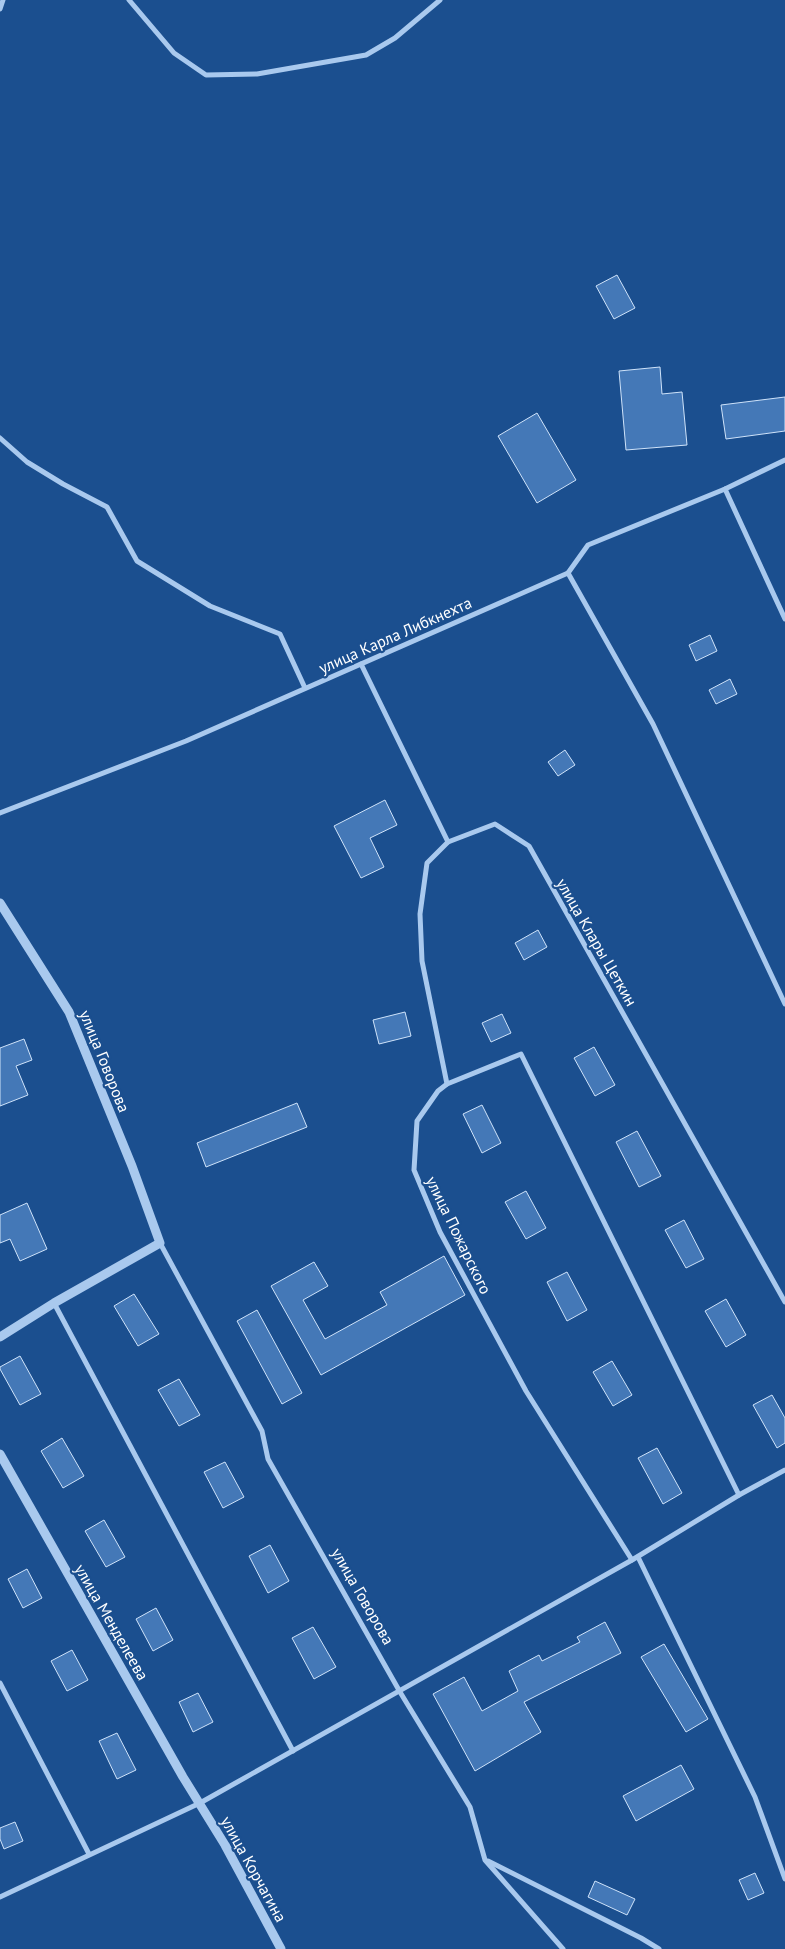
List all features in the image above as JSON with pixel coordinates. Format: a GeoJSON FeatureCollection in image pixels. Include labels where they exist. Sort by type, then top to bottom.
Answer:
{"type":"FeatureCollection","features":[{"type":"Feature","properties":{"kind":"street"},"geometry":{"type":"LineString","coordinates":[[0,10],[3,0]]}},
{"type":"Feature","properties":{"kind":"street"},"geometry":{"type":"LineString","coordinates":[[129,0],[174,53],[206,75],[258,74],[366,55],[394,38],[440,0]]}},
{"type":"Feature","properties":{"kind":"street"},"geometry":{"type":"LineString","coordinates":[[0,438],[27,462],[63,484],[107,507],[136,561],[210,606],[280,634],[305,688]]}},
{"type":"Feature","properties":{"kind":"street"},"geometry":{"type":"LineString","coordinates":[[785,460],[725,489],[588,545],[568,573],[653,724],[785,1004]]}},
{"type":"Feature","properties":{"kind":"street"},"geometry":{"type":"LineString","coordinates":[[725,489],[785,619]]}},
{"type":"Feature","properties":{"kind":"street","name":"улица Карла Либкнехта"},"geometry":{"type":"LineString","coordinates":[[0,813],[186,741],[568,573]]}},
{"type":"Feature","properties":{"kind":"street"},"geometry":{"type":"LineString","coordinates":[[361,664],[448,842],[427,863],[420,914],[422,961],[446,1084],[521,1054],[739,1495]]}},
{"type":"Feature","properties":{"kind":"street","name":"улица Клары Цеткин"},"geometry":{"type":"LineString","coordinates":[[448,842],[495,824],[529,846],[785,1302]]}},
{"type":"Feature","properties":{"kind":"street","name":"улица Говорова"},"geometry":{"type":"LineString","coordinates":[[0,902],[70,1012],[132,1166],[160,1243],[262,1431],[268,1460],[400,1692],[470,1807],[486,1860],[563,1949]]}},
{"type":"Feature","properties":{"kind":"street","name":"улица Пожарского"},"geometry":{"type":"LineString","coordinates":[[446,1084],[438,1091],[417,1121],[414,1170],[440,1232],[526,1391],[632,1560]]}},
{"type":"Feature","properties":{"kind":"street"},"geometry":{"type":"LineString","coordinates":[[0,1337],[160,1243]]}},
{"type":"Feature","properties":{"kind":"street"},"geometry":{"type":"LineString","coordinates":[[54,1304],[293,1752]]}},
{"type":"Feature","properties":{"kind":"street","name":"улица Менделеева"},"geometry":{"type":"LineString","coordinates":[[0,1454],[178,1769],[200,1803]]}},
{"type":"Feature","properties":{"kind":"street"},"geometry":{"type":"LineString","coordinates":[[0,1897],[200,1803],[638,1557],[739,1495],[785,1470]]}},
{"type":"Feature","properties":{"kind":"street"},"geometry":{"type":"LineString","coordinates":[[638,1557],[755,1797],[785,1879]]}},
{"type":"Feature","properties":{"kind":"street"},"geometry":{"type":"LineString","coordinates":[[0,1683],[90,1854]]}},
{"type":"Feature","properties":{"kind":"street","name":"улица Корчагина"},"geometry":{"type":"LineString","coordinates":[[200,1803],[281,1949]]}},
{"type":"Feature","properties":{"kind":"street"},"geometry":{"type":"LineString","coordinates":[[486,1860],[642,1938],[659,1949]]}},
{"type":"Feature","properties":{"kind":"building"},"geometry":{"type":"Polygon","coordinates":[[[617,275],[635,308],[614,319],[596,286],[617,275]]]}},
{"type":"Feature","properties":{"kind":"building"},"geometry":{"type":"Polygon","coordinates":[[[660,367],[662,394],[682,392],[687,445],[626,450],[619,371],[660,367]]]}},
{"type":"Feature","properties":{"kind":"building"},"geometry":{"type":"Polygon","coordinates":[[[785,397],[785,431],[726,439],[721,405],[785,397]]]}},
{"type":"Feature","properties":{"kind":"building"},"geometry":{"type":"Polygon","coordinates":[[[537,413],[576,480],[537,503],[498,436],[537,413]]]}},
{"type":"Feature","properties":{"kind":"building"},"geometry":{"type":"Polygon","coordinates":[[[710,635],[717,651],[696,661],[689,645],[710,635]]]}},
{"type":"Feature","properties":{"kind":"building"},"geometry":{"type":"Polygon","coordinates":[[[730,679],[737,694],[716,704],[709,690],[730,679]]]}},
{"type":"Feature","properties":{"kind":"building"},"geometry":{"type":"Polygon","coordinates":[[[565,750],[575,765],[558,776],[548,762],[565,750]]]}},
{"type":"Feature","properties":{"kind":"building"},"geometry":{"type":"Polygon","coordinates":[[[385,800],[397,825],[370,838],[384,867],[361,878],[334,826],[385,800]]]}},
{"type":"Feature","properties":{"kind":"building"},"geometry":{"type":"Polygon","coordinates":[[[538,930],[547,947],[524,960],[515,943],[538,930]]]}},
{"type":"Feature","properties":{"kind":"building"},"geometry":{"type":"Polygon","coordinates":[[[405,1012],[411,1036],[379,1044],[373,1020],[405,1012]]]}},
{"type":"Feature","properties":{"kind":"building"},"geometry":{"type":"Polygon","coordinates":[[[502,1014],[511,1033],[491,1042],[482,1023],[502,1014]]]}},
{"type":"Feature","properties":{"kind":"building"},"geometry":{"type":"Polygon","coordinates":[[[24,1039],[32,1060],[16,1066],[28,1095],[0,1106],[0,1048],[24,1039]]]}},
{"type":"Feature","properties":{"kind":"building"},"geometry":{"type":"Polygon","coordinates":[[[594,1047],[615,1085],[595,1096],[574,1058],[594,1047]]]}},
{"type":"Feature","properties":{"kind":"building"},"geometry":{"type":"Polygon","coordinates":[[[297,1103],[307,1127],[206,1167],[197,1143],[297,1103]]]}},
{"type":"Feature","properties":{"kind":"building"},"geometry":{"type":"Polygon","coordinates":[[[482,1105],[501,1143],[482,1153],[463,1114],[482,1105]]]}},
{"type":"Feature","properties":{"kind":"building"},"geometry":{"type":"Polygon","coordinates":[[[637,1131],[661,1176],[639,1187],[616,1142],[637,1131]]]}},
{"type":"Feature","properties":{"kind":"building"},"geometry":{"type":"Polygon","coordinates":[[[526,1191],[546,1228],[526,1239],[505,1202],[526,1191]]]}},
{"type":"Feature","properties":{"kind":"building"},"geometry":{"type":"Polygon","coordinates":[[[27,1203],[47,1249],[20,1261],[10,1239],[0,1243],[0,1215],[27,1203]]]}},
{"type":"Feature","properties":{"kind":"building"},"geometry":{"type":"Polygon","coordinates":[[[684,1220],[704,1259],[686,1268],[665,1230],[684,1220]]]}},
{"type":"Feature","properties":{"kind":"building"},"geometry":{"type":"Polygon","coordinates":[[[444,1256],[465,1295],[321,1375],[271,1286],[314,1262],[328,1286],[303,1300],[325,1339],[387,1305],[380,1292],[444,1256]]]}},
{"type":"Feature","properties":{"kind":"building"},"geometry":{"type":"Polygon","coordinates":[[[567,1272],[587,1310],[567,1321],[547,1282],[567,1272]]]}},
{"type":"Feature","properties":{"kind":"building"},"geometry":{"type":"Polygon","coordinates":[[[134,1294],[159,1334],[138,1346],[114,1306],[134,1294]]]}},
{"type":"Feature","properties":{"kind":"building"},"geometry":{"type":"Polygon","coordinates":[[[726,1299],[746,1335],[726,1347],[705,1311],[726,1299]]]}},
{"type":"Feature","properties":{"kind":"building"},"geometry":{"type":"Polygon","coordinates":[[[257,1310],[302,1393],[282,1404],[237,1321],[257,1310]]]}},
{"type":"Feature","properties":{"kind":"building"},"geometry":{"type":"Polygon","coordinates":[[[20,1356],[41,1394],[20,1405],[0,1367],[20,1356]]]}},
{"type":"Feature","properties":{"kind":"building"},"geometry":{"type":"Polygon","coordinates":[[[612,1361],[632,1395],[613,1406],[593,1372],[612,1361]]]}},
{"type":"Feature","properties":{"kind":"building"},"geometry":{"type":"Polygon","coordinates":[[[179,1379],[200,1415],[179,1426],[158,1390],[179,1379]]]}},
{"type":"Feature","properties":{"kind":"building"},"geometry":{"type":"Polygon","coordinates":[[[772,1395],[785,1418],[785,1443],[777,1448],[753,1405],[772,1395]]]}},
{"type":"Feature","properties":{"kind":"building"},"geometry":{"type":"Polygon","coordinates":[[[62,1438],[84,1476],[63,1488],[41,1451],[62,1438]]]}},
{"type":"Feature","properties":{"kind":"building"},"geometry":{"type":"Polygon","coordinates":[[[657,1448],[682,1493],[663,1504],[638,1458],[657,1448]]]}},
{"type":"Feature","properties":{"kind":"building"},"geometry":{"type":"Polygon","coordinates":[[[225,1462],[244,1497],[223,1508],[204,1472],[225,1462]]]}},
{"type":"Feature","properties":{"kind":"building"},"geometry":{"type":"Polygon","coordinates":[[[104,1520],[125,1557],[106,1567],[85,1531],[104,1520]]]}},
{"type":"Feature","properties":{"kind":"building"},"geometry":{"type":"Polygon","coordinates":[[[270,1545],[289,1581],[268,1593],[249,1556],[270,1545]]]}},
{"type":"Feature","properties":{"kind":"building"},"geometry":{"type":"Polygon","coordinates":[[[27,1569],[42,1598],[23,1608],[8,1579],[27,1569]]]}},
{"type":"Feature","properties":{"kind":"building"},"geometry":{"type":"Polygon","coordinates":[[[156,1608],[173,1640],[153,1651],[136,1619],[156,1608]]]}},
{"type":"Feature","properties":{"kind":"building"},"geometry":{"type":"Polygon","coordinates":[[[605,1622],[621,1653],[524,1702],[541,1732],[475,1771],[433,1694],[464,1677],[482,1711],[518,1691],[509,1671],[539,1655],[542,1661],[580,1642],[577,1637],[605,1622]]]}},
{"type":"Feature","properties":{"kind":"building"},"geometry":{"type":"Polygon","coordinates":[[[313,1627],[336,1667],[314,1679],[292,1638],[313,1627]]]}},
{"type":"Feature","properties":{"kind":"building"},"geometry":{"type":"Polygon","coordinates":[[[664,1644],[708,1719],[686,1732],[641,1657],[664,1644]]]}},
{"type":"Feature","properties":{"kind":"building"},"geometry":{"type":"Polygon","coordinates":[[[72,1650],[88,1680],[67,1691],[51,1661],[72,1650]]]}},
{"type":"Feature","properties":{"kind":"building"},"geometry":{"type":"Polygon","coordinates":[[[198,1693],[213,1722],[193,1732],[179,1702],[198,1693]]]}},
{"type":"Feature","properties":{"kind":"building"},"geometry":{"type":"Polygon","coordinates":[[[117,1733],[136,1770],[117,1779],[99,1741],[117,1733]]]}},
{"type":"Feature","properties":{"kind":"building"},"geometry":{"type":"Polygon","coordinates":[[[681,1765],[694,1789],[636,1821],[623,1796],[681,1765]]]}},
{"type":"Feature","properties":{"kind":"building"},"geometry":{"type":"Polygon","coordinates":[[[15,1822],[23,1841],[4,1849],[0,1839],[0,1828],[15,1822]]]}},
{"type":"Feature","properties":{"kind":"building"},"geometry":{"type":"Polygon","coordinates":[[[755,1873],[764,1893],[748,1900],[739,1880],[755,1873]]]}},
{"type":"Feature","properties":{"kind":"building"},"geometry":{"type":"Polygon","coordinates":[[[595,1881],[635,1899],[627,1915],[588,1897],[595,1881]]]}}]}
